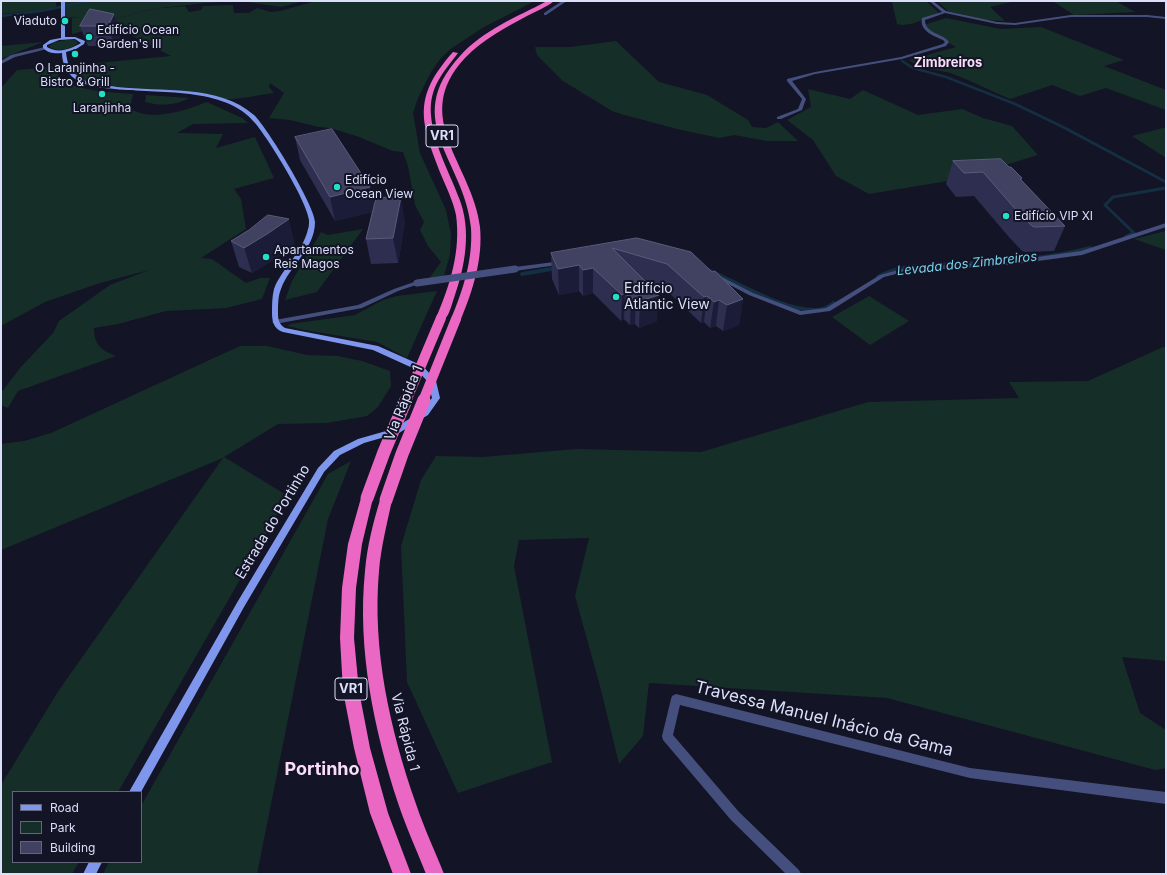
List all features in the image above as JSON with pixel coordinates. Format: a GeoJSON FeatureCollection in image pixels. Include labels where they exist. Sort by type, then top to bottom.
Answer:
{"type":"FeatureCollection","features":[{"type":"Feature","properties":{"kind":"highway","name":"Via Rápida 1"},"geometry":{"type":"LineString","coordinates":[[402,874],[379,813],[362,748],[352,691],[347,638],[349,588],[355,544],[366,498],[441,318],[456,280],[460,262],[461,228],[456,201],[431,139],[426,109],[428,97],[437,75],[459,49],[494,26],[541,1]]}},
{"type":"Feature","properties":{"kind":"highway","name":"Via Rápida 1"},"geometry":{"type":"LineString","coordinates":[[435,874],[407,804],[386,736],[376,684],[372,637],[371,584],[376,541],[386,500],[402,454],[469,286],[473,271],[476,228],[469,200],[443,138],[438,121],[437,108],[442,86],[454,67],[469,50],[502,28],[551,1]]}},
{"type":"Feature","properties":{"kind":"street"},"geometry":{"type":"LineString","coordinates":[[63,1],[63,39]]}},
{"type":"Feature","properties":{"kind":"street"},"geometry":{"type":"LineString","coordinates":[[545,14],[565,1]]}},
{"type":"Feature","properties":{"kind":"street"},"geometry":{"type":"LineString","coordinates":[[931,1],[945,12],[973,19],[1009,24],[1071,16],[1147,16],[1166,18]]}},
{"type":"Feature","properties":{"kind":"street"},"geometry":{"type":"LineString","coordinates":[[779,118],[800,110],[804,99],[789,80],[815,73],[902,58],[945,45],[947,42],[945,39],[924,28],[922,23],[923,19],[945,12]]}},
{"type":"Feature","properties":{"kind":"street"},"geometry":{"type":"LineString","coordinates":[[1,63],[13,56],[45,48],[49,50],[64,51],[78,46],[83,43],[83,41],[75,38],[63,39],[48,43],[45,45],[45,48]]}},
{"type":"Feature","properties":{"kind":"street"},"geometry":{"type":"LineString","coordinates":[[64,51],[65,64],[69,71],[78,80],[94,85],[115,88],[193,94],[221,99],[244,109],[260,122],[311,212],[312,221],[312,229],[307,241],[278,287],[275,301],[275,322],[360,307],[396,290],[417,283],[567,262]]}},
{"type":"Feature","properties":{"kind":"street"},"geometry":{"type":"LineString","coordinates":[[703,271],[717,276],[751,294],[800,313],[828,310],[882,276],[908,269],[1009,263],[1082,253],[1166,225]]}},
{"type":"Feature","properties":{"kind":"street","name":"Estrada do Portinho"},"geometry":{"type":"LineString","coordinates":[[136,791],[241,604],[321,470],[337,453],[361,441],[396,431],[419,417],[425,413],[436,398],[432,381],[420,368],[375,348],[283,330],[277,326],[275,322]]}},
{"type":"Feature","properties":{"kind":"street","name":"Travessa Manuel Inácio da Gama"},"geometry":{"type":"LineString","coordinates":[[795,874],[735,816],[667,736],[676,698],[970,773],[1166,798]]}},
{"type":"Feature","properties":{"kind":"street"},"geometry":{"type":"LineString","coordinates":[[89,874],[95,863]]}},
{"type":"Feature","properties":{"kind":"green space"},"geometry":{"type":"Polygon","coordinates":[[[1,1],[56,1],[56,7],[36,11],[1,14],[1,1]]]}},
{"type":"Feature","properties":{"kind":"green space"},"geometry":{"type":"Polygon","coordinates":[[[63,1],[241,1],[204,3],[152,9],[112,20],[153,9],[185,6],[189,12],[201,10],[203,6],[233,5],[234,13],[249,13],[257,8],[271,12],[280,11],[316,1],[535,1],[484,27],[452,48],[440,59],[431,72],[418,98],[413,113],[420,153],[446,210],[451,234],[450,255],[443,279],[428,280],[441,262],[428,246],[420,230],[424,222],[415,205],[408,166],[403,152],[393,151],[359,137],[331,128],[319,127],[290,120],[269,118],[284,93],[270,83],[269,87],[274,93],[241,98],[218,99],[192,94],[123,89],[88,82],[74,75],[65,66],[171,56],[110,24],[72,34],[72,18],[80,17],[63,18],[63,1]]]}},
{"type":"Feature","properties":{"kind":"green space"},"geometry":{"type":"Polygon","coordinates":[[[241,1],[303,1],[281,7],[241,1]]]}},
{"type":"Feature","properties":{"kind":"green space"},"geometry":{"type":"Polygon","coordinates":[[[897,1],[926,1],[939,13],[912,24],[897,24],[892,2],[898,2],[897,1]]]}},
{"type":"Feature","properties":{"kind":"green space"},"geometry":{"type":"Polygon","coordinates":[[[937,1],[1016,1],[990,7],[1005,21],[985,20],[948,11],[937,1]]]}},
{"type":"Feature","properties":{"kind":"green space"},"geometry":{"type":"Polygon","coordinates":[[[1116,1],[1135,12],[1074,15],[1054,2],[1116,1]]]}},
{"type":"Feature","properties":{"kind":"green space"},"geometry":{"type":"Polygon","coordinates":[[[946,18],[1001,29],[1041,27],[1124,60],[1104,66],[1166,90],[1166,110],[1106,88],[1080,96],[1052,85],[1010,99],[948,72],[924,68],[909,60],[956,47],[926,30],[924,25],[946,18]]]}},
{"type":"Feature","properties":{"kind":"green space"},"geometry":{"type":"Polygon","coordinates":[[[75,40],[78,43],[72,47],[59,50],[49,46],[55,42],[75,40]]]}},
{"type":"Feature","properties":{"kind":"green space"},"geometry":{"type":"Polygon","coordinates":[[[616,41],[659,82],[707,95],[748,120],[752,127],[766,128],[778,122],[798,141],[767,141],[734,135],[719,138],[677,129],[612,111],[563,81],[537,55],[535,47],[570,47],[616,41]]]}},
{"type":"Feature","properties":{"kind":"green space"},"geometry":{"type":"Polygon","coordinates":[[[43,42],[1,59],[1,46],[43,42]]]}},
{"type":"Feature","properties":{"kind":"green space"},"geometry":{"type":"Polygon","coordinates":[[[55,67],[60,78],[73,85],[94,90],[133,94],[130,108],[148,115],[168,114],[207,102],[242,118],[248,123],[193,124],[177,133],[223,134],[216,148],[255,137],[274,178],[234,189],[241,199],[246,229],[201,258],[212,259],[246,283],[260,278],[270,278],[262,299],[226,308],[166,311],[118,324],[94,328],[95,339],[99,346],[116,356],[18,391],[8,408],[1,405],[1,393],[20,368],[53,333],[59,321],[110,285],[149,270],[100,283],[45,302],[1,326],[1,88],[17,70],[55,67]]]}},
{"type":"Feature","properties":{"kind":"green space"},"geometry":{"type":"Polygon","coordinates":[[[808,89],[850,99],[863,90],[918,115],[962,109],[983,118],[1012,126],[1038,155],[960,179],[869,194],[836,176],[813,140],[787,120],[811,107],[808,89]]]}},
{"type":"Feature","properties":{"kind":"green space"},"geometry":{"type":"Polygon","coordinates":[[[146,95],[189,98],[178,103],[162,105],[145,102],[146,95]]]}},
{"type":"Feature","properties":{"kind":"green space"},"geometry":{"type":"Polygon","coordinates":[[[1163,128],[1166,128],[1166,158],[1132,136],[1163,128]]]}},
{"type":"Feature","properties":{"kind":"green space"},"geometry":{"type":"Polygon","coordinates":[[[363,229],[317,292],[285,300],[292,281],[321,232],[328,235],[363,229]]]}},
{"type":"Feature","properties":{"kind":"green space"},"geometry":{"type":"Polygon","coordinates":[[[1166,231],[1166,250],[1134,239],[1166,231]]]}},
{"type":"Feature","properties":{"kind":"green space"},"geometry":{"type":"Polygon","coordinates":[[[437,291],[407,358],[377,342],[288,326],[290,324],[355,315],[383,300],[397,296],[437,291]]]}},
{"type":"Feature","properties":{"kind":"green space"},"geometry":{"type":"Polygon","coordinates":[[[869,296],[909,321],[870,345],[832,317],[869,296]]]}},
{"type":"Feature","properties":{"kind":"green space"},"geometry":{"type":"Polygon","coordinates":[[[240,346],[267,346],[307,355],[338,356],[362,361],[390,371],[391,386],[378,407],[367,416],[327,423],[278,424],[224,457],[288,496],[119,791],[12,791],[12,863],[78,863],[72,874],[1,874],[1,785],[59,690],[223,458],[1,550],[1,444],[24,441],[51,433],[240,346]]]}},
{"type":"Feature","properties":{"kind":"green space"},"geometry":{"type":"Polygon","coordinates":[[[1166,347],[1166,661],[1122,657],[1140,713],[1166,730],[1166,768],[1155,770],[887,698],[649,683],[643,736],[619,764],[600,686],[575,596],[589,538],[519,540],[514,566],[552,762],[458,793],[407,682],[401,546],[421,480],[436,456],[483,457],[576,449],[701,452],[868,402],[1019,398],[1009,382],[1088,381],[1166,347]]]}},
{"type":"Feature","properties":{"kind":"green space"},"geometry":{"type":"Polygon","coordinates":[[[351,461],[328,519],[257,874],[103,874],[108,863],[142,863],[142,804],[328,474],[351,461]]]}},
{"type":"Feature","properties":{"kind":"building"},"geometry":{"type":"Polygon","coordinates":[[[90,9],[114,14],[108,26],[80,26],[90,9]]]}},
{"type":"Feature","properties":{"kind":"building"},"geometry":{"type":"Polygon","coordinates":[[[332,129],[370,187],[330,197],[295,137],[332,129]]]}},
{"type":"Feature","properties":{"kind":"building"},"geometry":{"type":"Polygon","coordinates":[[[1001,159],[1022,178],[1020,179],[1065,226],[1032,226],[983,172],[964,173],[953,161],[1001,159]]]}},
{"type":"Feature","properties":{"kind":"building"},"geometry":{"type":"Polygon","coordinates":[[[401,197],[393,238],[366,239],[376,198],[401,197]]]}},
{"type":"Feature","properties":{"kind":"building"},"geometry":{"type":"Polygon","coordinates":[[[268,215],[289,219],[244,248],[231,241],[249,230],[268,215]]]}},
{"type":"Feature","properties":{"kind":"building"},"geometry":{"type":"Polygon","coordinates":[[[637,238],[691,252],[712,272],[715,271],[743,299],[727,305],[719,300],[714,302],[707,296],[704,297],[667,264],[612,248],[659,295],[640,301],[636,298],[631,299],[625,293],[622,295],[593,268],[583,270],[579,265],[558,269],[551,253],[637,238]]]}},
{"type":"Feature","properties":{"kind":"waterway"},"geometry":{"type":"LineString","coordinates":[[1,16],[41,11],[90,1]]}},
{"type":"Feature","properties":{"kind":"waterway","name":"Levada dos Zimbreiros"},"geometry":{"type":"LineString","coordinates":[[902,61],[913,68],[946,77],[1015,104]]}},
{"type":"Feature","properties":{"kind":"waterway","name":"Levada dos Zimbreiros"},"geometry":{"type":"LineString","coordinates":[[1013,103],[1063,127],[1166,182]]}},
{"type":"Feature","properties":{"kind":"waterway","name":"Levada dos Zimbreiros"},"geometry":{"type":"LineString","coordinates":[[1126,237],[1134,233],[1105,205],[1113,197],[1166,188]]}},
{"type":"Feature","properties":{"kind":"waterway","name":"Levada dos Zimbreiros"},"geometry":{"type":"LineString","coordinates":[[878,277],[895,270],[914,266],[1022,259],[1057,255],[1090,248]]}},
{"type":"Feature","properties":{"kind":"waterway","name":"Levada dos Zimbreiros"},"geometry":{"type":"LineString","coordinates":[[522,274],[557,268]]}},
{"type":"Feature","properties":{"kind":"waterway","name":"Levada dos Zimbreiros"},"geometry":{"type":"LineString","coordinates":[[706,269],[764,296],[795,308],[810,310],[823,309],[834,303]]}},
{"type":"Feature","properties":{"kind":"place","name":"Viaduto"},"geometry":{"type":"Point","coordinates":[65,21]}},
{"type":"Feature","properties":{"kind":"place","name":"Edifício Ocean Garden's III"},"geometry":{"type":"Point","coordinates":[89,37]}},
{"type":"Feature","properties":{"kind":"place","name":"O Laranjinha - Bistro & Grill"},"geometry":{"type":"Point","coordinates":[75,54]}},
{"type":"Feature","properties":{"kind":"place","name":"Laranjinha"},"geometry":{"type":"Point","coordinates":[102,94]}},
{"type":"Feature","properties":{"kind":"place","name":"Edifício Ocean View"},"geometry":{"type":"Point","coordinates":[337,187]}},
{"type":"Feature","properties":{"kind":"place","name":"Edifício VIP XI"},"geometry":{"type":"Point","coordinates":[1006,216]}},
{"type":"Feature","properties":{"kind":"place","name":"Apartamentos Reis Magos"},"geometry":{"type":"Point","coordinates":[266,257]}},
{"type":"Feature","properties":{"kind":"place","name":"Edifício Atlantic View"},"geometry":{"type":"Point","coordinates":[616,297]}},
{"type":"Feature","properties":{"kind":"district","name":"Zimbreiros"},"geometry":{"type":"Point","coordinates":[948,63]}},
{"type":"Feature","properties":{"kind":"district","name":"Portinho"},"geometry":{"type":"Point","coordinates":[322,770]}}]}
